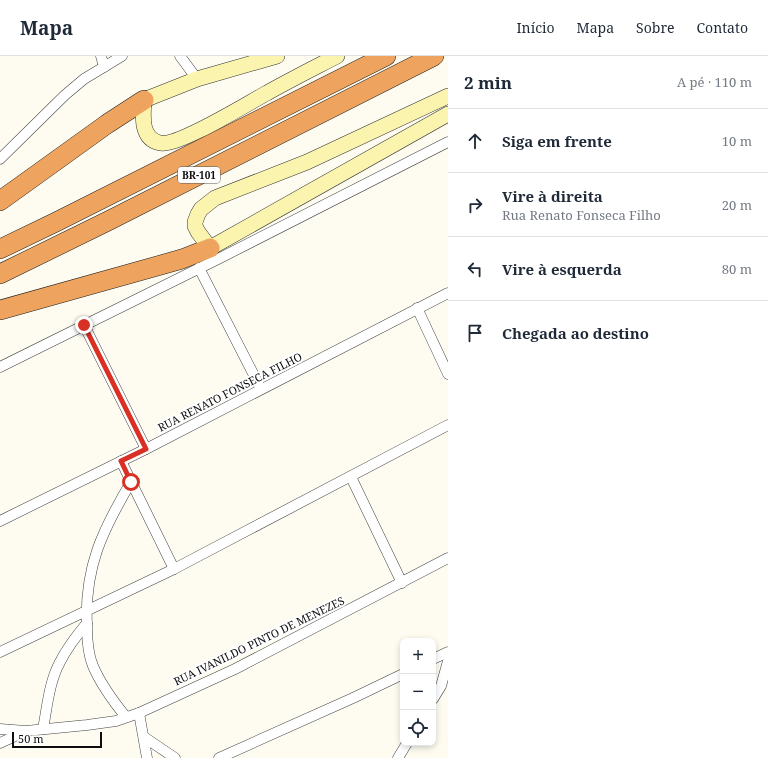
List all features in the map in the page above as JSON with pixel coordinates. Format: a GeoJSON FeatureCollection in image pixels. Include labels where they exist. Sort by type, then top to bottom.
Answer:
{"type":"FeatureCollection","features":[{"type":"Feature","properties":{"kind":"highway","name":"BR-101"},"geometry":{"type":"LineString","coordinates":[[0,248],[56,222],[386,56]]}},
{"type":"Feature","properties":{"kind":"highway","name":"BR-101"},"geometry":{"type":"LineString","coordinates":[[0,274],[434,56]]}},
{"type":"Feature","properties":{"kind":"highway"},"geometry":{"type":"LineString","coordinates":[[0,201],[107,124],[144,100]]}},
{"type":"Feature","properties":{"kind":"highway"},"geometry":{"type":"LineString","coordinates":[[0,310],[182,259],[214,254]]}},
{"type":"Feature","properties":{"kind":"main road"},"geometry":{"type":"LineString","coordinates":[[277,56],[197,79],[144,100],[143,119],[145,130],[155,141],[164,144],[182,139],[337,56]]}},
{"type":"Feature","properties":{"kind":"main road"},"geometry":{"type":"LineString","coordinates":[[448,96],[307,162],[215,198],[201,209],[198,214],[195,222],[198,232],[214,254],[265,218],[448,114]]}},
{"type":"Feature","properties":{"kind":"street"},"geometry":{"type":"LineString","coordinates":[[101,56],[104,66]]}},
{"type":"Feature","properties":{"kind":"street"},"geometry":{"type":"LineString","coordinates":[[0,159],[65,95],[84,79],[122,56]]}},
{"type":"Feature","properties":{"kind":"street"},"geometry":{"type":"LineString","coordinates":[[180,56],[197,79]]}},
{"type":"Feature","properties":{"kind":"street"},"geometry":{"type":"LineString","coordinates":[[0,366],[199,268],[214,254],[448,142]]}},
{"type":"Feature","properties":{"kind":"street"},"geometry":{"type":"LineString","coordinates":[[199,268],[261,389]]}},
{"type":"Feature","properties":{"kind":"street","name":"RUA RENATO FONSECA FILHO"},"geometry":{"type":"LineString","coordinates":[[0,521],[146,449],[448,293]]}},
{"type":"Feature","properties":{"kind":"street"},"geometry":{"type":"LineString","coordinates":[[417,308],[448,374]]}},
{"type":"Feature","properties":{"kind":"street"},"geometry":{"type":"LineString","coordinates":[[84,325],[146,449]]}},
{"type":"Feature","properties":{"kind":"street"},"geometry":{"type":"LineString","coordinates":[[0,652],[86,612],[174,568],[351,477],[448,425]]}},
{"type":"Feature","properties":{"kind":"street"},"geometry":{"type":"LineString","coordinates":[[121,461],[174,568]]}},
{"type":"Feature","properties":{"kind":"street"},"geometry":{"type":"LineString","coordinates":[[351,477],[402,583]]}},
{"type":"Feature","properties":{"kind":"street"},"geometry":{"type":"LineString","coordinates":[[126,717],[109,695],[92,665],[87,638],[86,612],[92,568],[99,544],[107,525],[131,482]]}},
{"type":"Feature","properties":{"kind":"street","name":"RUA IVANILDO PINTO DE MENEZES"},"geometry":{"type":"LineString","coordinates":[[26,731],[116,721],[139,712],[235,669],[448,558]]}},
{"type":"Feature","properties":{"kind":"street"},"geometry":{"type":"LineString","coordinates":[[43,729],[53,681],[59,663],[66,650],[86,623]]}},
{"type":"Feature","properties":{"kind":"street"},"geometry":{"type":"LineString","coordinates":[[436,658],[448,652]]}},
{"type":"Feature","properties":{"kind":"street"},"geometry":{"type":"LineString","coordinates":[[436,694],[441,686],[448,661]]}},
{"type":"Feature","properties":{"kind":"street"},"geometry":{"type":"LineString","coordinates":[[219,758],[354,698],[400,675]]}},
{"type":"Feature","properties":{"kind":"street"},"geometry":{"type":"LineString","coordinates":[[139,712],[147,758]]}},
{"type":"Feature","properties":{"kind":"street"},"geometry":{"type":"LineString","coordinates":[[0,729],[26,731]]}},
{"type":"Feature","properties":{"kind":"street"},"geometry":{"type":"LineString","coordinates":[[0,743],[26,731]]}},
{"type":"Feature","properties":{"kind":"street"},"geometry":{"type":"LineString","coordinates":[[144,737],[175,758]]}},
{"type":"Feature","properties":{"kind":"street"},"geometry":{"type":"LineString","coordinates":[[398,758],[405,746]]}},
{"type":"Feature","properties":{"kind":"route"},"geometry":{"type":"LineString","coordinates":[[84,325],[146,449],[121,461],[131,482]]}}]}
